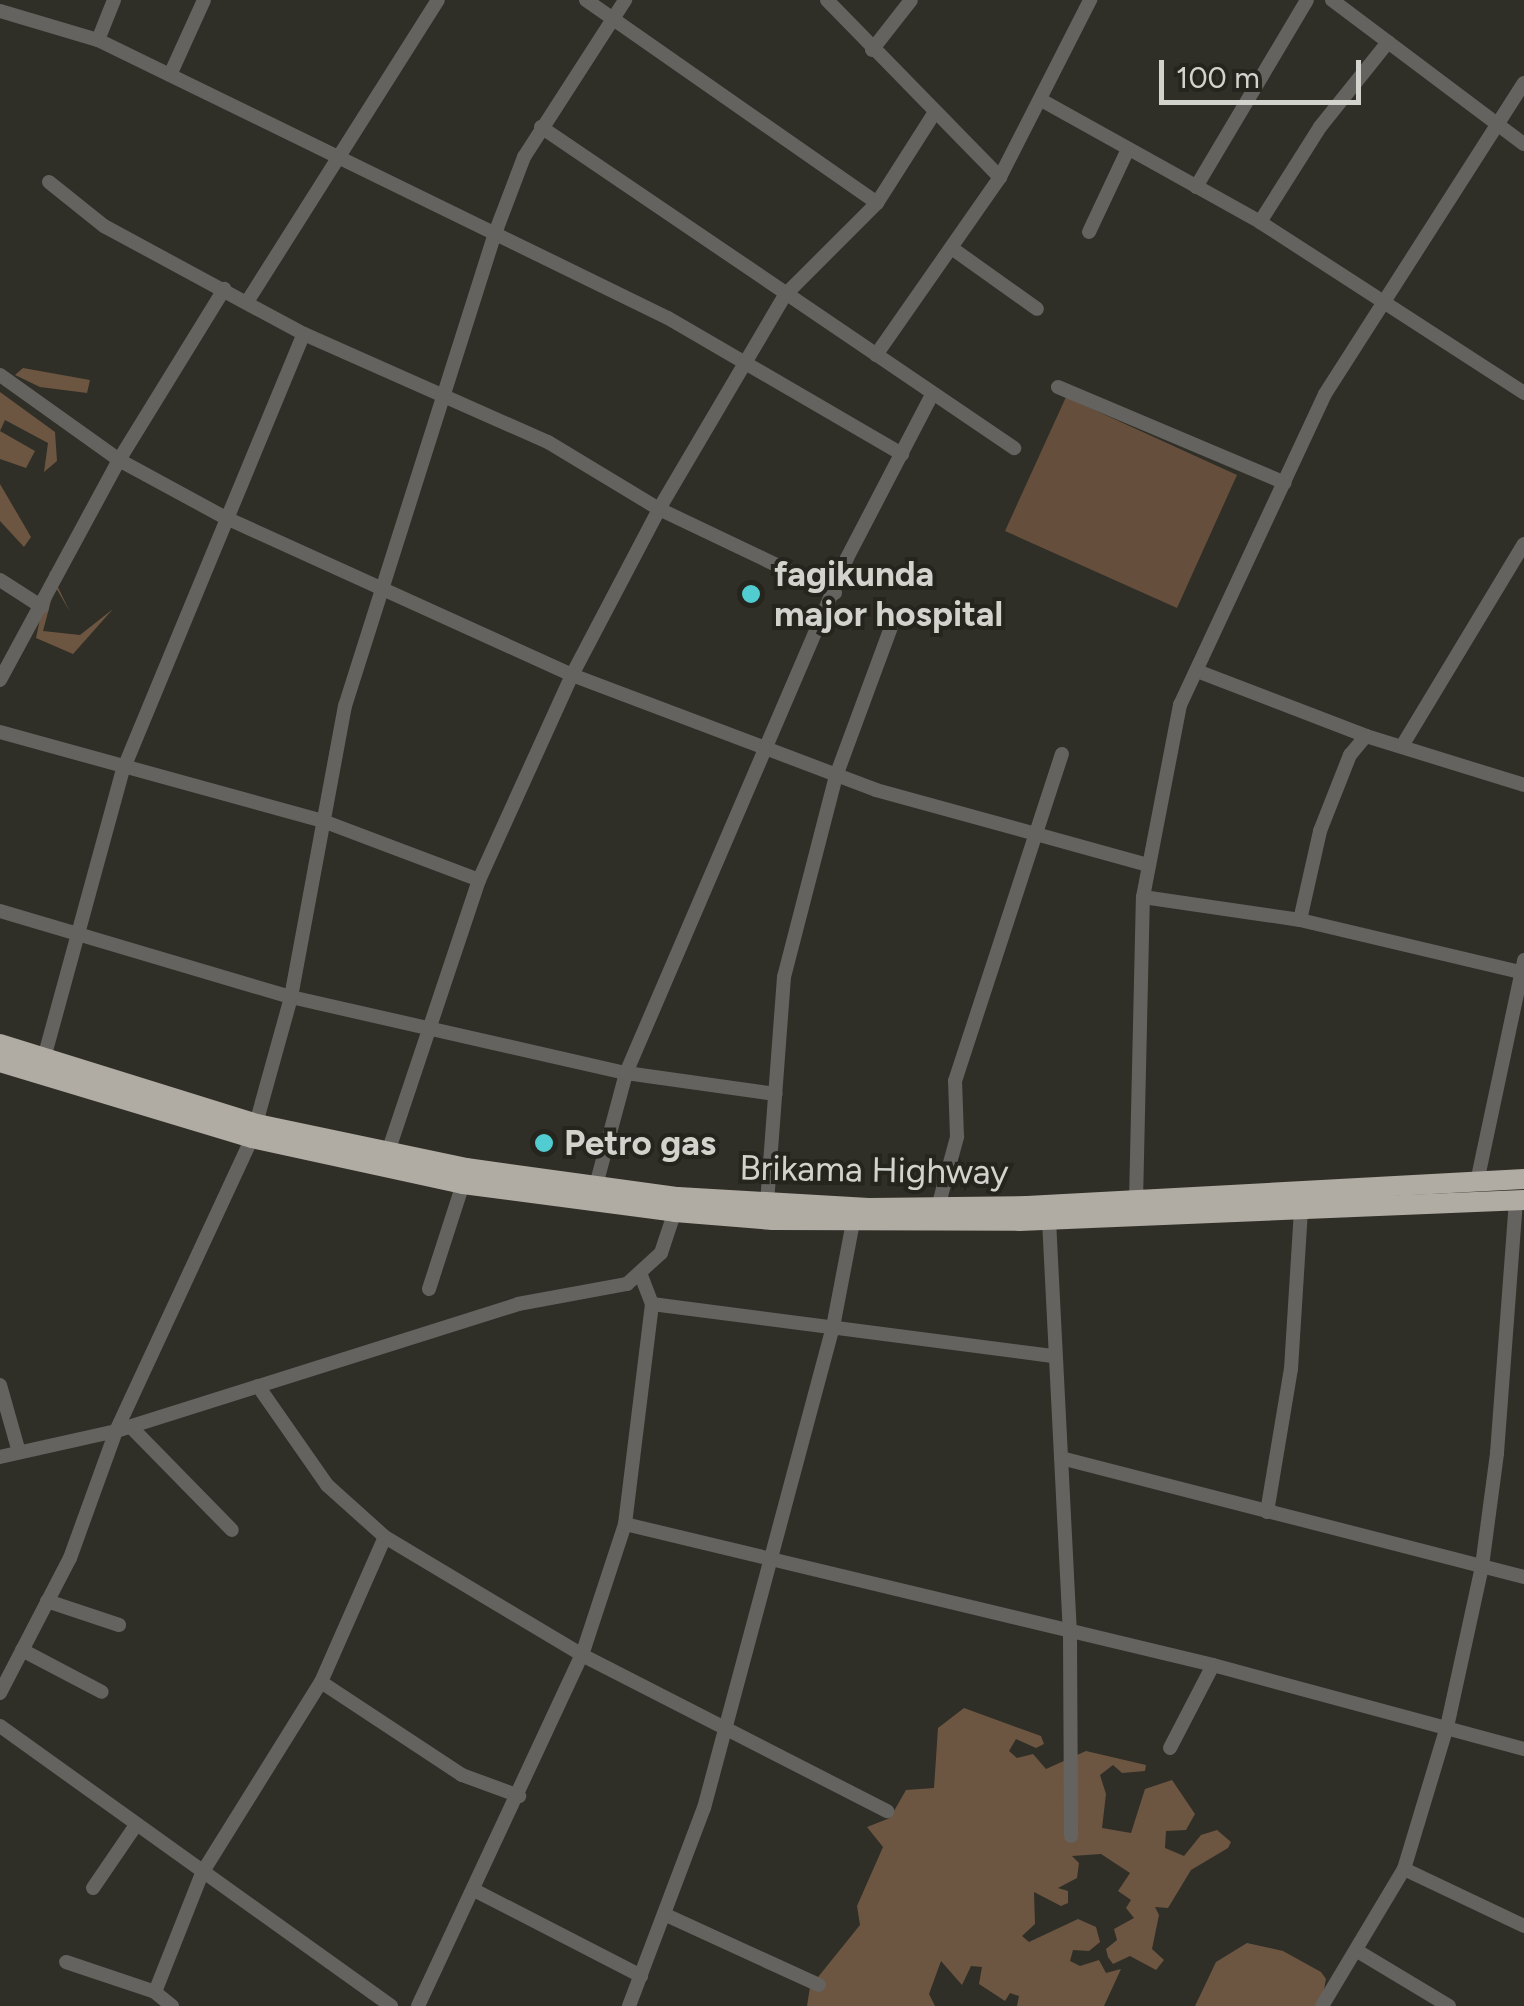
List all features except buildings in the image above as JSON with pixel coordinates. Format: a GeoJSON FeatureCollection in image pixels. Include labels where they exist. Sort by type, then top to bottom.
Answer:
{"type":"FeatureCollection","features":[{"type":"Feature","properties":{"kind":"highway","name":"Brikama Highway"},"geometry":{"type":"LineString","coordinates":[[0,1044],[254,1131],[677,1204],[938,1207],[1136,1201],[1196,1192],[1524,1179]]}},
{"type":"Feature","properties":{"kind":"highway","name":"Brikama Highway"},"geometry":{"type":"LineString","coordinates":[[0,1062],[463,1184],[853,1222],[1301,1212],[1520,1200]]}},
{"type":"Feature","properties":{"kind":"highway"},"geometry":{"type":"LineString","coordinates":[[1196,1192],[1197,1215]]}},
{"type":"Feature","properties":{"kind":"street"},"geometry":{"type":"LineString","coordinates":[[98,40],[114,0]]}},
{"type":"Feature","properties":{"kind":"street"},"geometry":{"type":"LineString","coordinates":[[170,75],[204,0]]}},
{"type":"Feature","properties":{"kind":"street"},"geometry":{"type":"LineString","coordinates":[[247,302],[438,0]]}},
{"type":"Feature","properties":{"kind":"street"},"geometry":{"type":"LineString","coordinates":[[586,0],[877,203]]}},
{"type":"Feature","properties":{"kind":"street"},"geometry":{"type":"LineString","coordinates":[[0,1693],[70,1558],[254,1131],[290,997],[345,706],[494,236],[541,126],[624,0]]}},
{"type":"Feature","properties":{"kind":"street"},"geometry":{"type":"LineString","coordinates":[[827,0],[933,115],[1000,177]]}},
{"type":"Feature","properties":{"kind":"street"},"geometry":{"type":"LineString","coordinates":[[872,50],[911,0]]}},
{"type":"Feature","properties":{"kind":"street"},"geometry":{"type":"LineString","coordinates":[[876,355],[1000,177],[1043,101],[1090,0]]}},
{"type":"Feature","properties":{"kind":"street"},"geometry":{"type":"LineString","coordinates":[[1196,186],[1307,0]]}},
{"type":"Feature","properties":{"kind":"street"},"geometry":{"type":"LineString","coordinates":[[1332,0],[1524,144]]}},
{"type":"Feature","properties":{"kind":"street"},"geometry":{"type":"LineString","coordinates":[[0,11],[98,40],[668,318],[902,454]]}},
{"type":"Feature","properties":{"kind":"street"},"geometry":{"type":"LineString","coordinates":[[1260,222],[1320,127],[1388,42]]}},
{"type":"Feature","properties":{"kind":"street"},"geometry":{"type":"LineString","coordinates":[[1136,1201],[1143,896],[1161,782],[1180,704],[1325,394],[1524,84]]}},
{"type":"Feature","properties":{"kind":"street"},"geometry":{"type":"LineString","coordinates":[[1043,101],[1260,222],[1384,298],[1524,393]]}},
{"type":"Feature","properties":{"kind":"street"},"geometry":{"type":"LineString","coordinates":[[388,1152],[479,880],[572,675],[659,509],[784,295],[877,203],[933,115]]}},
{"type":"Feature","properties":{"kind":"street"},"geometry":{"type":"LineString","coordinates":[[541,126],[1014,448]]}},
{"type":"Feature","properties":{"kind":"street"},"geometry":{"type":"LineString","coordinates":[[1090,232],[1128,149]]}},
{"type":"Feature","properties":{"kind":"street"},"geometry":{"type":"LineString","coordinates":[[50,182],[104,226],[304,334],[444,394],[599,470],[659,509],[835,593]]}},
{"type":"Feature","properties":{"kind":"street"},"geometry":{"type":"LineString","coordinates":[[954,248],[1038,309]]}},
{"type":"Feature","properties":{"kind":"street"},"geometry":{"type":"LineString","coordinates":[[0,680],[119,460],[224,290]]}},
{"type":"Feature","properties":{"kind":"street"},"geometry":{"type":"LineString","coordinates":[[44,1058],[123,770],[224,516],[304,334]]}},
{"type":"Feature","properties":{"kind":"street"},"geometry":{"type":"LineString","coordinates":[[0,374],[119,460],[224,516],[572,675],[762,752],[1037,838],[1148,864]]}},
{"type":"Feature","properties":{"kind":"street"},"geometry":{"type":"LineString","coordinates":[[1058,388],[1284,483]]}},
{"type":"Feature","properties":{"kind":"street"},"geometry":{"type":"LineString","coordinates":[[594,1189],[626,1073],[762,752],[932,395]]}},
{"type":"Feature","properties":{"kind":"street"},"geometry":{"type":"LineString","coordinates":[[1402,746],[1524,544]]}},
{"type":"Feature","properties":{"kind":"street"},"geometry":{"type":"LineString","coordinates":[[0,580],[42,607]]}},
{"type":"Feature","properties":{"kind":"street"},"geometry":{"type":"LineString","coordinates":[[767,1203],[784,977],[836,776],[894,619]]}},
{"type":"Feature","properties":{"kind":"street"},"geometry":{"type":"LineString","coordinates":[[1196,670],[1366,736],[1524,785]]}},
{"type":"Feature","properties":{"kind":"street"},"geometry":{"type":"LineString","coordinates":[[0,732],[123,770],[324,821],[479,880]]}},
{"type":"Feature","properties":{"kind":"street"},"geometry":{"type":"LineString","coordinates":[[1300,920],[1320,832],[1350,755],[1366,736]]}},
{"type":"Feature","properties":{"kind":"street"},"geometry":{"type":"LineString","coordinates":[[938,1207],[957,1137],[954,1081],[1062,754]]}},
{"type":"Feature","properties":{"kind":"street"},"geometry":{"type":"LineString","coordinates":[[1143,896],[1300,920],[1522,966],[1477,1182]]}},
{"type":"Feature","properties":{"kind":"street"},"geometry":{"type":"LineString","coordinates":[[0,911],[290,997],[626,1073],[776,1094]]}},
{"type":"Feature","properties":{"kind":"street"},"geometry":{"type":"LineString","coordinates":[[429,1289],[463,1184]]}},
{"type":"Feature","properties":{"kind":"street"},"geometry":{"type":"LineString","coordinates":[[1322,2006],[1359,1952],[1404,1869],[1447,1726],[1482,1566],[1520,1200]]}},
{"type":"Feature","properties":{"kind":"street"},"geometry":{"type":"LineString","coordinates":[[0,1457],[124,1429],[483,1314],[640,1276],[661,1253],[677,1204]]}},
{"type":"Feature","properties":{"kind":"street"},"geometry":{"type":"LineString","coordinates":[[1267,1512],[1290,1369],[1301,1212]]}},
{"type":"Feature","properties":{"kind":"street"},"geometry":{"type":"LineString","coordinates":[[1050,1220],[1053,1356],[1070,1636],[1071,1836]]}},
{"type":"Feature","properties":{"kind":"street"},"geometry":{"type":"LineString","coordinates":[[629,2006],[666,1915],[726,1728],[832,1326],[853,1222]]}},
{"type":"Feature","properties":{"kind":"street"},"geometry":{"type":"LineString","coordinates":[[418,2006],[582,1655],[625,1524],[652,1304],[640,1276]]}},
{"type":"Feature","properties":{"kind":"street"},"geometry":{"type":"LineString","coordinates":[[652,1304],[1053,1356]]}},
{"type":"Feature","properties":{"kind":"street"},"geometry":{"type":"LineString","coordinates":[[1508,1330],[1524,1330]]}},
{"type":"Feature","properties":{"kind":"street"},"geometry":{"type":"LineString","coordinates":[[0,1385],[18,1452]]}},
{"type":"Feature","properties":{"kind":"street"},"geometry":{"type":"LineString","coordinates":[[258,1386],[327,1485],[386,1537],[582,1655],[887,1811]]}},
{"type":"Feature","properties":{"kind":"street"},"geometry":{"type":"LineString","coordinates":[[124,1429],[232,1530]]}},
{"type":"Feature","properties":{"kind":"street"},"geometry":{"type":"LineString","coordinates":[[1061,1458],[1524,1577]]}},
{"type":"Feature","properties":{"kind":"street"},"geometry":{"type":"LineString","coordinates":[[625,1524],[1070,1636],[1214,1666],[1524,1749]]}},
{"type":"Feature","properties":{"kind":"street"},"geometry":{"type":"LineString","coordinates":[[155,1992],[202,1873],[321,1682],[386,1537]]}},
{"type":"Feature","properties":{"kind":"street"},"geometry":{"type":"LineString","coordinates":[[46,1601],[119,1625]]}},
{"type":"Feature","properties":{"kind":"street"},"geometry":{"type":"LineString","coordinates":[[22,1650],[102,1692]]}},
{"type":"Feature","properties":{"kind":"street"},"geometry":{"type":"LineString","coordinates":[[1170,1748],[1214,1666]]}},
{"type":"Feature","properties":{"kind":"street"},"geometry":{"type":"LineString","coordinates":[[321,1682],[462,1775],[519,1796]]}},
{"type":"Feature","properties":{"kind":"street"},"geometry":{"type":"LineString","coordinates":[[0,1726],[390,2006]]}},
{"type":"Feature","properties":{"kind":"street"},"geometry":{"type":"LineString","coordinates":[[93,1888],[136,1825]]}},
{"type":"Feature","properties":{"kind":"street"},"geometry":{"type":"LineString","coordinates":[[1404,1869],[1524,1926]]}},
{"type":"Feature","properties":{"kind":"street"},"geometry":{"type":"LineString","coordinates":[[474,1890],[641,1976]]}},
{"type":"Feature","properties":{"kind":"street"},"geometry":{"type":"LineString","coordinates":[[666,1915],[820,1985]]}},
{"type":"Feature","properties":{"kind":"street"},"geometry":{"type":"LineString","coordinates":[[1359,1952],[1449,2006]]}},
{"type":"Feature","properties":{"kind":"street"},"geometry":{"type":"LineString","coordinates":[[66,1962],[155,1992],[172,2006]]}},
{"type":"Feature","properties":{"kind":"shaded area"},"geometry":{"type":"Polygon","coordinates":[[[23,368],[90,380],[87,393],[40,387],[15,375],[23,368]]]}},
{"type":"Feature","properties":{"kind":"shaded area"},"geometry":{"type":"Polygon","coordinates":[[[0,392],[55,432],[57,461],[44,472],[48,443],[5,420],[0,431],[0,392]]]}},
{"type":"Feature","properties":{"kind":"shaded area"},"geometry":{"type":"Polygon","coordinates":[[[1066,397],[1237,475],[1177,608],[1005,531],[1066,397]]]}},
{"type":"Feature","properties":{"kind":"shaded area"},"geometry":{"type":"Polygon","coordinates":[[[0,431],[35,451],[26,468],[0,459],[0,431]]]}},
{"type":"Feature","properties":{"kind":"shaded area"},"geometry":{"type":"Polygon","coordinates":[[[0,484],[31,537],[24,547],[0,521],[0,484]]]}},
{"type":"Feature","properties":{"kind":"shaded area"},"geometry":{"type":"Polygon","coordinates":[[[50,571],[70,612],[55,586],[43,631],[80,635],[113,609],[73,654],[36,638],[50,571]]]}},
{"type":"Feature","properties":{"kind":"shaded area"},"geometry":{"type":"Polygon","coordinates":[[[964,1708],[1041,1736],[1044,1744],[1036,1748],[1016,1739],[1009,1751],[1017,1758],[1033,1754],[1046,1769],[1086,1751],[1146,1765],[1145,1771],[1122,1773],[1113,1765],[1100,1775],[1106,1794],[1102,1828],[1131,1833],[1145,1789],[1172,1780],[1195,1814],[1186,1830],[1166,1831],[1165,1848],[1184,1856],[1201,1835],[1217,1830],[1231,1842],[1228,1848],[1191,1870],[1168,1908],[1155,1907],[1159,1915],[1152,1949],[1164,1960],[1156,1970],[1130,1956],[1113,1964],[1108,1957],[1106,1949],[1117,1940],[1114,1929],[1134,1918],[1126,1908],[1131,1900],[1118,1891],[1130,1873],[1101,1854],[1072,1856],[1079,1863],[1077,1878],[1058,1888],[1068,1891],[1068,1903],[1061,1906],[1034,1892],[1035,1924],[1022,1936],[1029,1942],[1078,1919],[1096,1927],[1100,1942],[1089,1951],[1073,1950],[1070,1961],[1080,1966],[1099,1960],[1106,1973],[1121,1969],[1104,2006],[1017,2006],[1019,1996],[1010,1993],[1005,2001],[979,1984],[982,1967],[971,1966],[962,1985],[941,1961],[929,1994],[935,2006],[807,2006],[810,1987],[860,1925],[857,1906],[883,1847],[867,1827],[890,1818],[906,1790],[934,1788],[938,1728],[964,1708]]]}},
{"type":"Feature","properties":{"kind":"shaded area"},"geometry":{"type":"Polygon","coordinates":[[[1247,1943],[1283,1951],[1321,1972],[1326,1979],[1321,2006],[1195,2006],[1216,1962],[1247,1943]]]}},
{"type":"Feature","properties":{"kind":"place","name":"fagikunda major hospital"},"geometry":{"type":"Point","coordinates":[751,594]}},
{"type":"Feature","properties":{"kind":"place","name":"Petro gas"},"geometry":{"type":"Point","coordinates":[544,1143]}}]}
